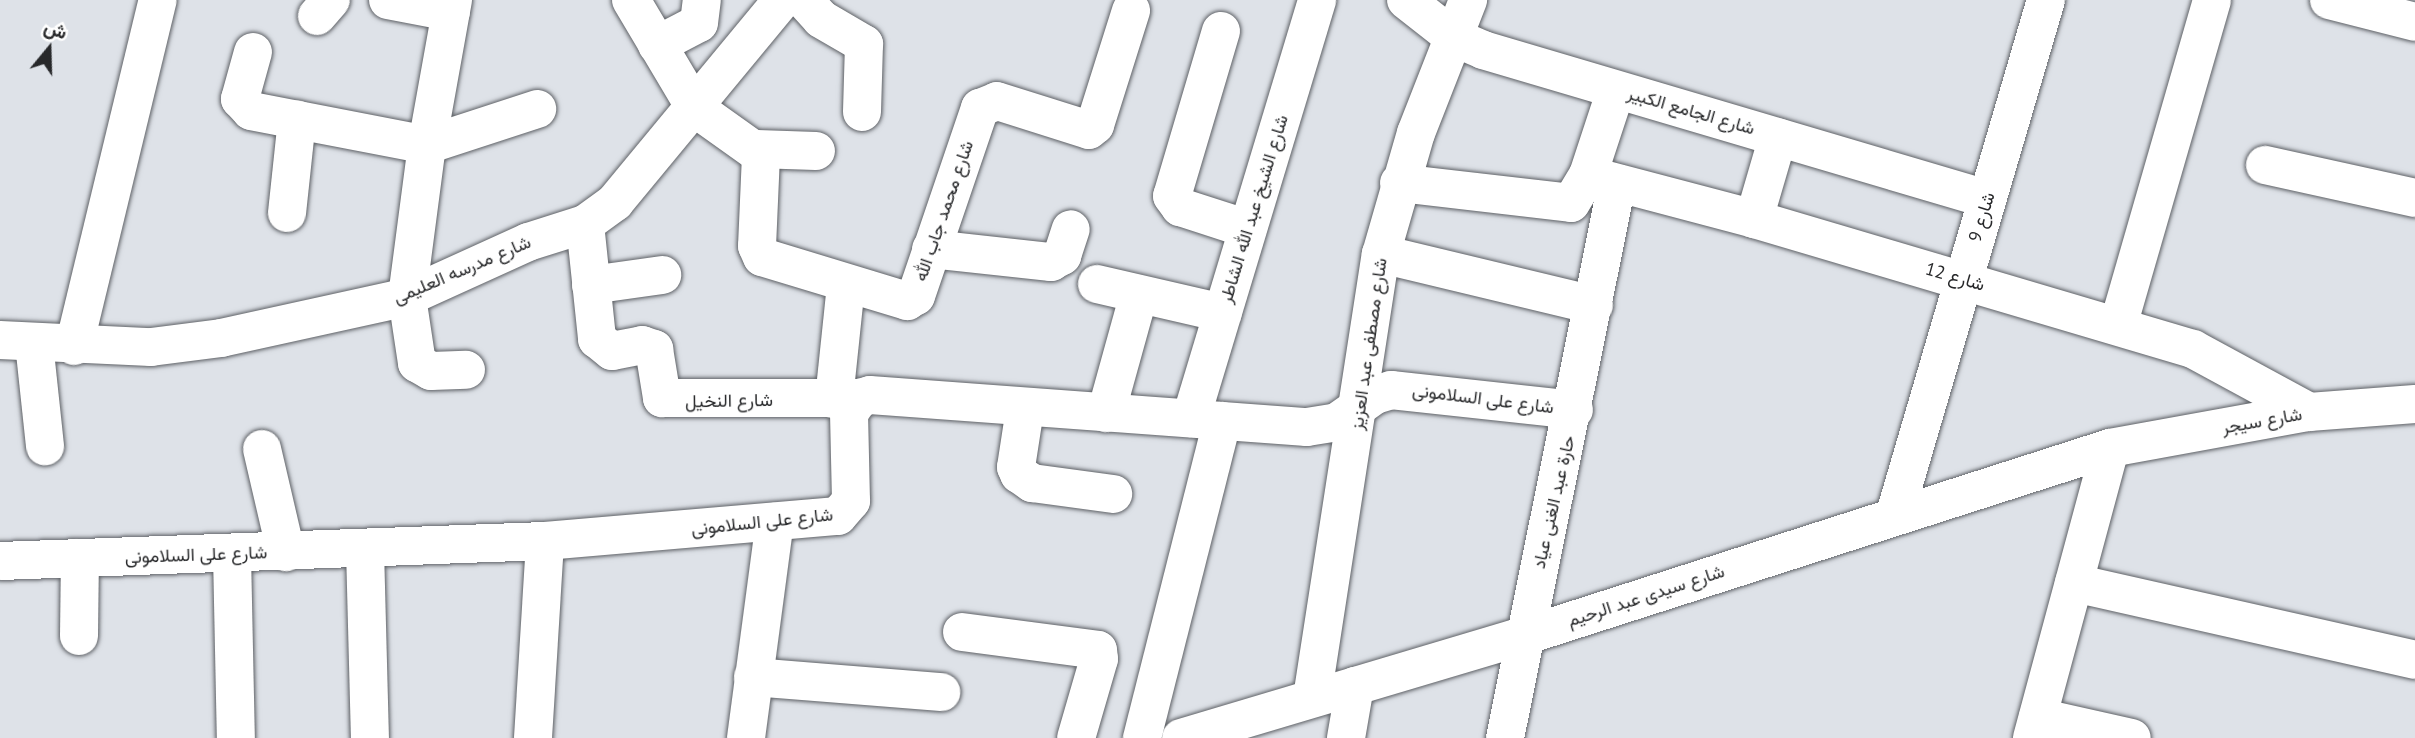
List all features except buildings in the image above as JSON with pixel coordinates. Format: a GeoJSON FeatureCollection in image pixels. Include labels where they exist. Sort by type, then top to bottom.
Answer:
{"type":"FeatureCollection","features":[{"type":"Feature","properties":{"kind":"street"},"geometry":{"type":"LineString","coordinates":[[74,346],[158,0]]}},
{"type":"Feature","properties":{"kind":"street"},"geometry":{"type":"LineString","coordinates":[[388,0],[452,6],[427,145],[407,297],[417,363],[431,371],[466,370]]}},
{"type":"Feature","properties":{"kind":"street"},"geometry":{"type":"LineString","coordinates":[[631,0],[695,108],[757,149],[816,151]]}},
{"type":"Feature","properties":{"kind":"street"},"geometry":{"type":"LineString","coordinates":[[657,45],[699,23],[702,0]]}},
{"type":"Feature","properties":{"kind":"street","name":"شارع مدرسه العليمى"},"geometry":{"type":"LineString","coordinates":[[17,342],[74,346],[193,343],[407,297],[528,242],[585,224],[615,202],[782,0]]}},
{"type":"Feature","properties":{"kind":"street"},"geometry":{"type":"LineString","coordinates":[[804,0],[821,19],[864,44],[862,112]]}},
{"type":"Feature","properties":{"kind":"street","name":"شارع الشيخ عبد الله الشاطر"},"geometry":{"type":"LineString","coordinates":[[1142,738],[1207,420],[1223,313],[1317,0]]}},
{"type":"Feature","properties":{"kind":"street","name":"شارع الجامع الكبير"},"geometry":{"type":"LineString","coordinates":[[1406,0],[1453,37],[1483,50],[1987,199]]}},
{"type":"Feature","properties":{"kind":"street","name":"شارع مصطفى عبد العزيز"},"geometry":{"type":"LineString","coordinates":[[1312,698],[1361,403],[1381,254],[1399,183],[1468,0]]}},
{"type":"Feature","properties":{"kind":"street","name":"شارع 9"},"geometry":{"type":"LineString","coordinates":[[1895,514],[2046,0]]}},
{"type":"Feature","properties":{"kind":"street"},"geometry":{"type":"LineString","coordinates":[[2118,326],[2212,0]]}},
{"type":"Feature","properties":{"kind":"street"},"geometry":{"type":"LineString","coordinates":[[2329,0],[2415,22]]}},
{"type":"Feature","properties":{"kind":"street","name":"شارع محمد جاب الله"},"geometry":{"type":"LineString","coordinates":[[757,149],[763,161],[757,246],[762,257],[846,285],[912,299],[980,108],[997,101],[1089,130],[1095,125],[1131,11]]}},
{"type":"Feature","properties":{"kind":"street"},"geometry":{"type":"LineString","coordinates":[[1221,31],[1172,196],[1180,208],[1248,229]]}},
{"type":"Feature","properties":{"kind":"street"},"geometry":{"type":"LineString","coordinates":[[253,52],[240,104],[251,111],[427,145],[537,108]]}},
{"type":"Feature","properties":{"kind":"street"},"geometry":{"type":"LineString","coordinates":[[1399,183],[1564,204],[1603,179],[1616,90]]}},
{"type":"Feature","properties":{"kind":"street"},"geometry":{"type":"LineString","coordinates":[[287,213],[298,120]]}},
{"type":"Feature","properties":{"kind":"street"},"geometry":{"type":"LineString","coordinates":[[1754,219],[1779,137]]}},
{"type":"Feature","properties":{"kind":"street"},"geometry":{"type":"LineString","coordinates":[[2265,165],[2415,198]]}},
{"type":"Feature","properties":{"kind":"street","name":"شارع 12"},"geometry":{"type":"LineString","coordinates":[[1603,179],[1963,279],[2193,349],[2309,412]]}},
{"type":"Feature","properties":{"kind":"street","name":"حارة عبد الغنى عياد"},"geometry":{"type":"LineString","coordinates":[[1505,738],[1594,305],[1603,179]]}},
{"type":"Feature","properties":{"kind":"street","name":"شارع النخيل"},"geometry":{"type":"LineString","coordinates":[[585,224],[597,339],[612,351],[642,345],[654,349],[658,392],[665,400],[847,399]]}},
{"type":"Feature","properties":{"kind":"street"},"geometry":{"type":"LineString","coordinates":[[931,248],[1051,262],[1062,256],[1070,229]]}},
{"type":"Feature","properties":{"kind":"street"},"geometry":{"type":"LineString","coordinates":[[1381,254],[1594,305]]}},
{"type":"Feature","properties":{"kind":"street"},"geometry":{"type":"LineString","coordinates":[[591,285],[662,275]]}},
{"type":"Feature","properties":{"kind":"street"},"geometry":{"type":"LineString","coordinates":[[1097,284],[1223,313]]}},
{"type":"Feature","properties":{"kind":"street"},"geometry":{"type":"LineString","coordinates":[[846,285],[847,399]]}},
{"type":"Feature","properties":{"kind":"street"},"geometry":{"type":"LineString","coordinates":[[1106,413],[1139,294]]}},
{"type":"Feature","properties":{"kind":"street"},"geometry":{"type":"LineString","coordinates":[[17,342],[45,446]]}},
{"type":"Feature","properties":{"kind":"street","name":"شارع على السلامونى"},"geometry":{"type":"LineString","coordinates":[[0,561],[545,541],[838,516],[848,507],[847,399],[878,395],[1025,409],[1322,426],[1350,414],[1361,403],[1391,390],[1574,410]]}},
{"type":"Feature","properties":{"kind":"street","name":"شارع سيجر"},"geometry":{"type":"LineString","coordinates":[[2110,448],[2309,412],[2415,404]]}},
{"type":"Feature","properties":{"kind":"street"},"geometry":{"type":"LineString","coordinates":[[1025,409],[1016,467],[1019,474],[1032,483],[1113,494]]}},
{"type":"Feature","properties":{"kind":"street"},"geometry":{"type":"LineString","coordinates":[[2110,448],[2035,727],[2132,738]]}},
{"type":"Feature","properties":{"kind":"street","name":"شارع سيدى عبد الرحيم"},"geometry":{"type":"LineString","coordinates":[[1181,738],[1234,730],[1312,698],[1524,636],[1895,514],[2110,448]]}},
{"type":"Feature","properties":{"kind":"street"},"geometry":{"type":"LineString","coordinates":[[262,449],[286,552]]}},
{"type":"Feature","properties":{"kind":"street"},"geometry":{"type":"LineString","coordinates":[[746,738],[775,522]]}},
{"type":"Feature","properties":{"kind":"street"},"geometry":{"type":"LineString","coordinates":[[533,738],[545,541]]}},
{"type":"Feature","properties":{"kind":"street"},"geometry":{"type":"LineString","coordinates":[[365,549],[370,738]]}},
{"type":"Feature","properties":{"kind":"street"},"geometry":{"type":"LineString","coordinates":[[232,554],[236,738]]}},
{"type":"Feature","properties":{"kind":"street"},"geometry":{"type":"LineString","coordinates":[[79,636],[80,558]]}},
{"type":"Feature","properties":{"kind":"street"},"geometry":{"type":"LineString","coordinates":[[2074,583],[2415,660]]}},
{"type":"Feature","properties":{"kind":"street"},"geometry":{"type":"LineString","coordinates":[[962,632],[1098,650],[1099,659],[1076,738]]}},
{"type":"Feature","properties":{"kind":"street"},"geometry":{"type":"LineString","coordinates":[[753,677],[941,692]]}},
{"type":"Feature","properties":{"kind":"street"},"geometry":{"type":"LineString","coordinates":[[1346,738],[1355,686]]}}]}
